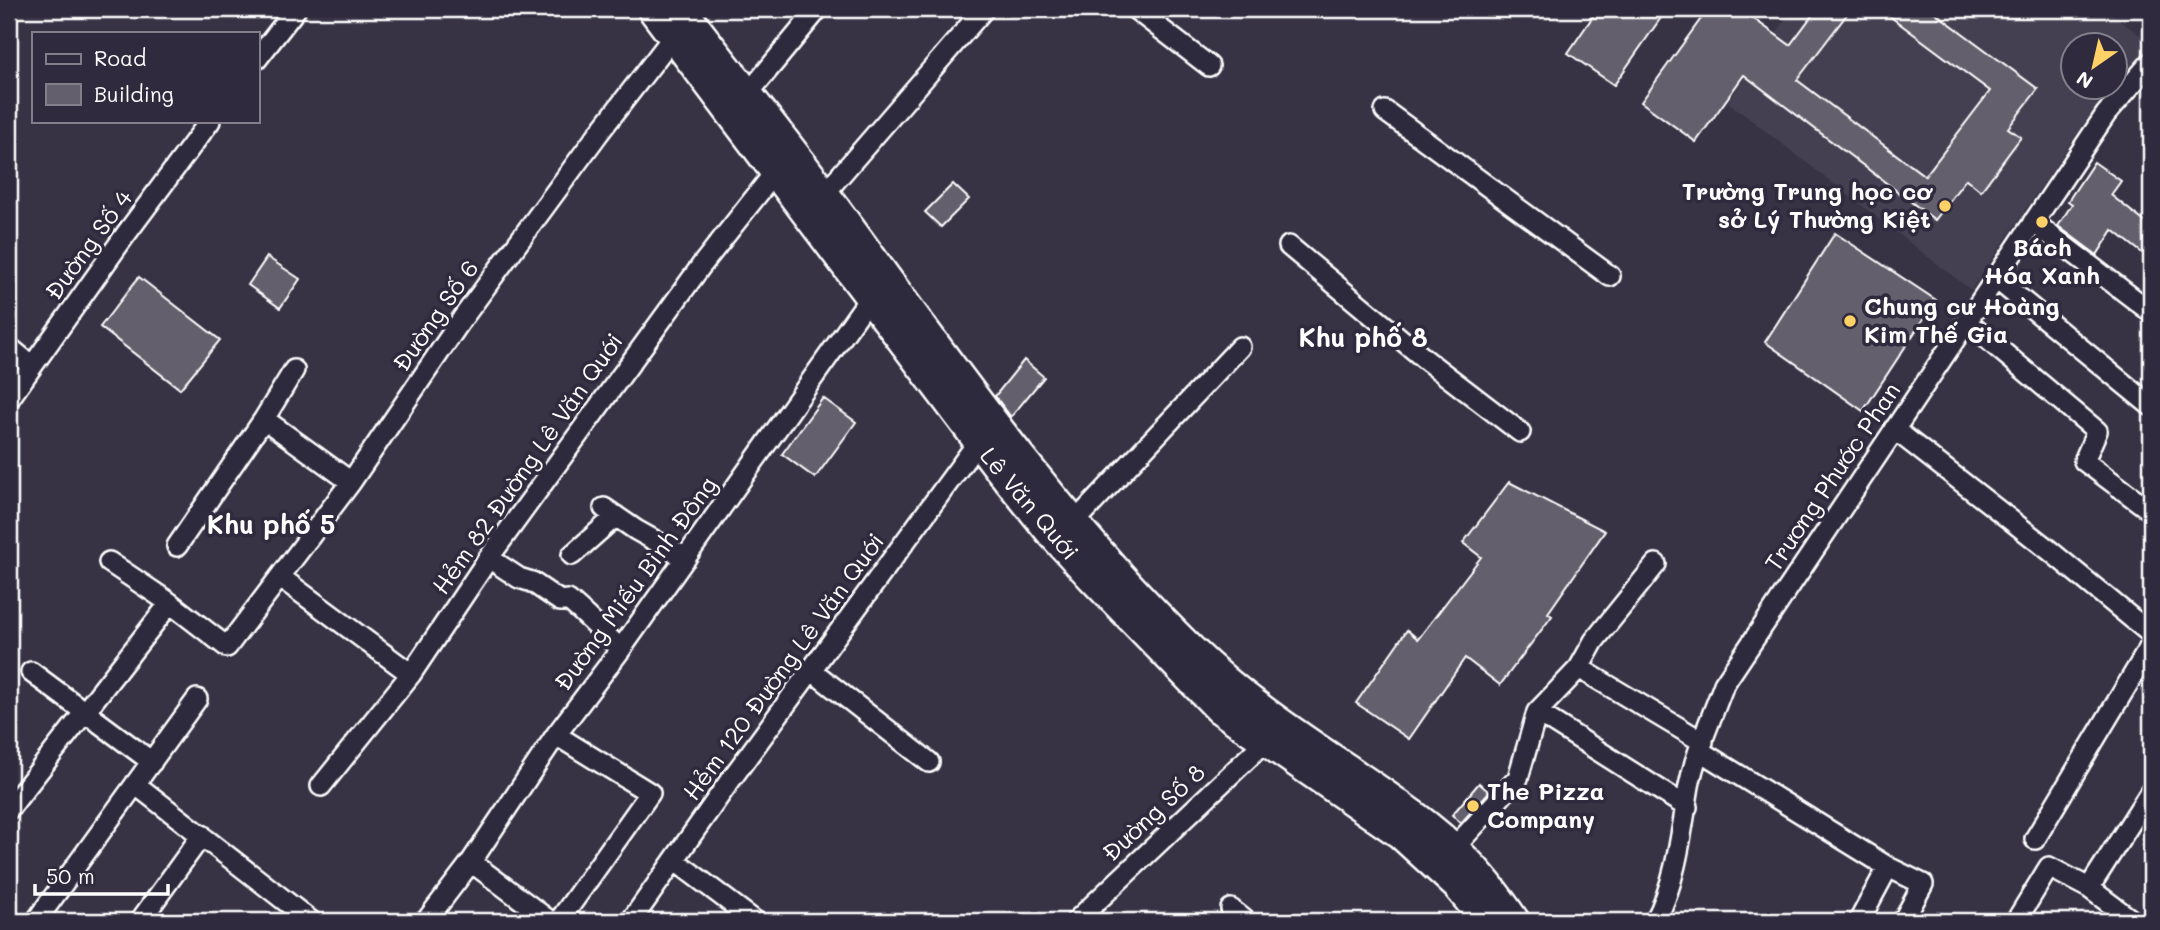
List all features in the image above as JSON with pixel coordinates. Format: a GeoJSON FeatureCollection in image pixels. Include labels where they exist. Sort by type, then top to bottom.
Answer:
{"type":"FeatureCollection","features":[{"type":"Feature","properties":{"kind":"main road","name":"Lê Văn Quới"},"geometry":{"type":"LineString","coordinates":[[652,9],[681,21],[748,94],[825,193],[878,287],[978,442],[1050,532],[1219,709],[1401,834],[1457,886],[1486,921]]}},
{"type":"Feature","properties":{"kind":"main road","name":"Lê Văn Quới"},"geometry":{"type":"LineString","coordinates":[[681,21],[776,171],[970,391],[1073,524],[1191,649],[1226,681],[1290,730],[1412,813],[1454,848],[1490,886],[1515,921]]}},
{"type":"Feature","properties":{"kind":"street"},"geometry":{"type":"LineString","coordinates":[[259,56],[296,9]]}},
{"type":"Feature","properties":{"kind":"street"},"geometry":{"type":"LineString","coordinates":[[748,94],[818,9]]}},
{"type":"Feature","properties":{"kind":"street"},"geometry":{"type":"LineString","coordinates":[[825,193],[984,9]]}},
{"type":"Feature","properties":{"kind":"street"},"geometry":{"type":"LineString","coordinates":[[1135,9],[1209,66]]}},
{"type":"Feature","properties":{"kind":"street","name":"Đường Số 6"},"geometry":{"type":"LineString","coordinates":[[170,603],[227,647],[351,482],[462,319],[681,21]]}},
{"type":"Feature","properties":{"kind":"street","name":"Trương Phước Phan"},"geometry":{"type":"LineString","coordinates":[[1655,921],[1666,899],[1690,784],[1701,746],[1724,684],[2106,114],[2151,62]]}},
{"type":"Feature","properties":{"kind":"street"},"geometry":{"type":"LineString","coordinates":[[1385,111],[1610,276]]}},
{"type":"Feature","properties":{"kind":"street","name":"Đường Số 4"},"geometry":{"type":"LineString","coordinates":[[9,399],[209,122]]}},
{"type":"Feature","properties":{"kind":"street","name":"Hẻm 82 Đường Lê Văn Quới"},"geometry":{"type":"LineString","coordinates":[[321,786],[411,674],[489,558],[701,265],[776,171]]}},
{"type":"Feature","properties":{"kind":"street"},"geometry":{"type":"LineString","coordinates":[[2033,222],[2151,312]]}},
{"type":"Feature","properties":{"kind":"street"},"geometry":{"type":"LineString","coordinates":[[1289,246],[1426,360],[1520,432]]}},
{"type":"Feature","properties":{"kind":"street"},"geometry":{"type":"LineString","coordinates":[[1995,278],[2151,406]]}},
{"type":"Feature","properties":{"kind":"street","name":"Đường Miếu Bình Đông"},"geometry":{"type":"LineString","coordinates":[[426,921],[471,862],[556,735],[621,649],[878,287]]}},
{"type":"Feature","properties":{"kind":"street"},"geometry":{"type":"LineString","coordinates":[[1967,322],[2097,431],[2084,461],[2151,511]]}},
{"type":"Feature","properties":{"kind":"street"},"geometry":{"type":"LineString","coordinates":[[9,347],[32,366]]}},
{"type":"Feature","properties":{"kind":"street"},"geometry":{"type":"LineString","coordinates":[[1073,524],[1240,347]]}},
{"type":"Feature","properties":{"kind":"street"},"geometry":{"type":"LineString","coordinates":[[177,546],[264,419],[294,370]]}},
{"type":"Feature","properties":{"kind":"street"},"geometry":{"type":"LineString","coordinates":[[264,419],[351,482]]}},
{"type":"Feature","properties":{"kind":"street"},"geometry":{"type":"LineString","coordinates":[[1894,429],[2151,634]]}},
{"type":"Feature","properties":{"kind":"street","name":"Hẻm 120 Đường Lê Văn Quới"},"geometry":{"type":"LineString","coordinates":[[637,919],[674,860],[729,782],[978,442]]}},
{"type":"Feature","properties":{"kind":"street"},"geometry":{"type":"LineString","coordinates":[[572,555],[610,512],[686,558]]}},
{"type":"Feature","properties":{"kind":"street"},"geometry":{"type":"LineString","coordinates":[[489,558],[560,601],[568,600],[621,649]]}},
{"type":"Feature","properties":{"kind":"street"},"geometry":{"type":"LineString","coordinates":[[9,809],[170,603],[109,562]]}},
{"type":"Feature","properties":{"kind":"street"},"geometry":{"type":"LineString","coordinates":[[1454,848],[1518,778],[1537,712],[1579,668],[1594,640],[1656,564]]}},
{"type":"Feature","properties":{"kind":"street"},"geometry":{"type":"LineString","coordinates":[[280,577],[411,674]]}},
{"type":"Feature","properties":{"kind":"street"},"geometry":{"type":"LineString","coordinates":[[2035,839],[2151,645]]}},
{"type":"Feature","properties":{"kind":"street"},"geometry":{"type":"LineString","coordinates":[[1579,668],[1888,867],[1923,884],[1903,921]]}},
{"type":"Feature","properties":{"kind":"street"},"geometry":{"type":"LineString","coordinates":[[811,670],[929,762]]}},
{"type":"Feature","properties":{"kind":"street"},"geometry":{"type":"LineString","coordinates":[[31,672],[152,762]]}},
{"type":"Feature","properties":{"kind":"street"},"geometry":{"type":"LineString","coordinates":[[36,921],[197,699]]}},
{"type":"Feature","properties":{"kind":"street"},"geometry":{"type":"LineString","coordinates":[[1537,712],[1687,807]]}},
{"type":"Feature","properties":{"kind":"street"},"geometry":{"type":"LineString","coordinates":[[556,735],[650,793],[559,921]]}},
{"type":"Feature","properties":{"kind":"street","name":"Đường Số 8"},"geometry":{"type":"LineString","coordinates":[[1076,921],[1266,741]]}},
{"type":"Feature","properties":{"kind":"street"},"geometry":{"type":"LineString","coordinates":[[135,784],[312,921]]}},
{"type":"Feature","properties":{"kind":"street"},"geometry":{"type":"LineString","coordinates":[[2089,888],[2151,791]]}},
{"type":"Feature","properties":{"kind":"street"},"geometry":{"type":"LineString","coordinates":[[140,921],[202,835]]}},
{"type":"Feature","properties":{"kind":"street"},"geometry":{"type":"LineString","coordinates":[[674,860],[755,921]]}},
{"type":"Feature","properties":{"kind":"street"},"geometry":{"type":"LineString","coordinates":[[471,862],[550,921]]}},
{"type":"Feature","properties":{"kind":"street"},"geometry":{"type":"LineString","coordinates":[[1859,921],[1888,867]]}},
{"type":"Feature","properties":{"kind":"street"},"geometry":{"type":"LineString","coordinates":[[2016,921],[2049,867],[2089,888],[2133,921]]}},
{"type":"Feature","properties":{"kind":"shaded area","name":"Trường Trung học cơ sở Lý Thường Kiệt"},"geometry":{"type":"Polygon","coordinates":[[[1793,9],[2104,9],[2151,43],[2128,71],[2128,32],[2058,32],[2058,102],[2102,102],[2085,122],[1971,290],[1728,102],[1793,9]]]}},
{"type":"Feature","properties":{"kind":"building"},"geometry":{"type":"Polygon","coordinates":[[[1598,9],[1667,9],[1614,85],[1568,53],[1598,9]]]}},
{"type":"Feature","properties":{"kind":"building"},"geometry":{"type":"Polygon","coordinates":[[[1708,9],[1740,9],[1790,45],[1817,9],[1851,9],[1797,80],[1925,176],[1990,91],[1880,9],[1930,9],[2038,89],[2008,128],[2021,137],[1981,191],[1966,179],[1935,220],[1744,75],[1696,142],[1641,102],[1708,9]]]}},
{"type":"Feature","properties":{"kind":"building"},"geometry":{"type":"Polygon","coordinates":[[[2094,162],[2121,181],[2111,195],[2151,227],[2151,260],[2113,230],[2097,255],[2058,226],[2072,204],[2068,201],[2094,162]]]}},
{"type":"Feature","properties":{"kind":"building"},"geometry":{"type":"Polygon","coordinates":[[[953,184],[969,199],[941,227],[925,212],[953,184]]]}},
{"type":"Feature","properties":{"kind":"building","name":"Chung cư Hoàng Kim Thế Gia"},"geometry":{"type":"Polygon","coordinates":[[[1835,233],[1936,300],[1863,411],[1765,342],[1835,233]]]}},
{"type":"Feature","properties":{"kind":"building"},"geometry":{"type":"Polygon","coordinates":[[[267,257],[300,279],[280,308],[248,285],[267,257]]]}},
{"type":"Feature","properties":{"kind":"building"},"geometry":{"type":"Polygon","coordinates":[[[139,277],[220,340],[180,389],[100,327],[139,277]]]}},
{"type":"Feature","properties":{"kind":"building"},"geometry":{"type":"Polygon","coordinates":[[[1024,360],[1044,377],[1011,417],[995,396],[1024,360]]]}},
{"type":"Feature","properties":{"kind":"building"},"geometry":{"type":"Polygon","coordinates":[[[823,398],[856,422],[815,478],[782,454],[823,398]]]}},
{"type":"Feature","properties":{"kind":"building"},"geometry":{"type":"Polygon","coordinates":[[[1509,482],[1605,531],[1548,613],[1552,616],[1500,685],[1465,658],[1409,739],[1356,703],[1407,630],[1418,639],[1481,557],[1463,543],[1509,482]]]}},
{"type":"Feature","properties":{"kind":"building","name":"The Pizza Company"},"geometry":{"type":"Polygon","coordinates":[[[1479,783],[1489,792],[1461,823],[1452,815],[1479,783]]]}},
{"type":"Feature","properties":{"kind":"place","name":"Trường Trung học cơ sở Lý Thường Kiệt"},"geometry":{"type":"Point","coordinates":[1945,206]}},
{"type":"Feature","properties":{"kind":"place","name":"Bách Hóa Xanh"},"geometry":{"type":"Point","coordinates":[2042,222]}},
{"type":"Feature","properties":{"kind":"place","name":"Chung cư Hoàng Kim Thế Gia"},"geometry":{"type":"Point","coordinates":[1850,321]}},
{"type":"Feature","properties":{"kind":"place","name":"The Pizza Company"},"geometry":{"type":"Point","coordinates":[1473,806]}},
{"type":"Feature","properties":{"kind":"district","name":"Khu phố 8"},"geometry":{"type":"Point","coordinates":[1363,338]}},
{"type":"Feature","properties":{"kind":"district","name":"Khu phố 5"},"geometry":{"type":"Point","coordinates":[271,525]}}]}
